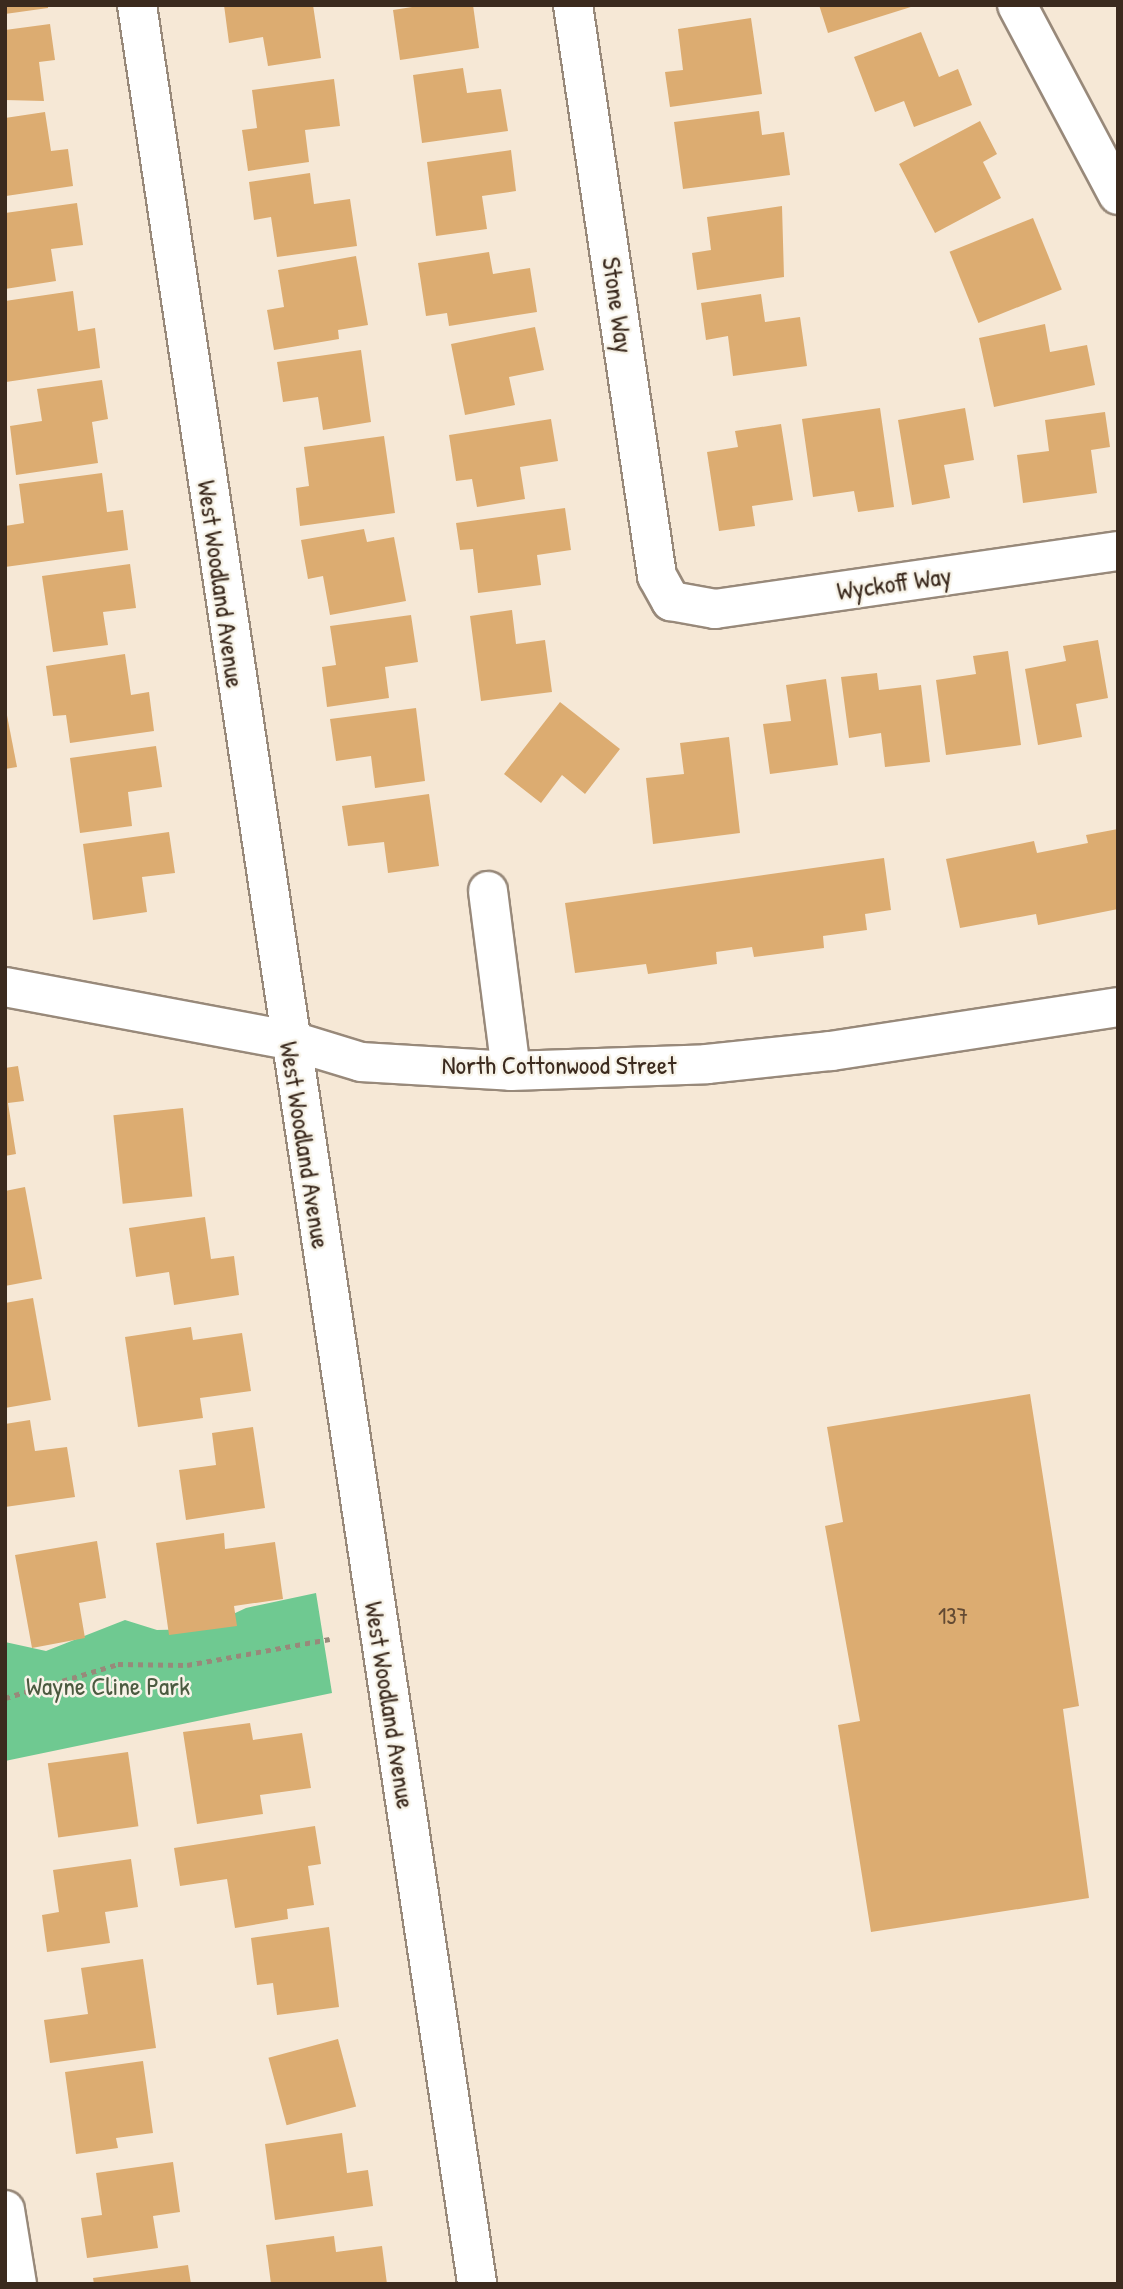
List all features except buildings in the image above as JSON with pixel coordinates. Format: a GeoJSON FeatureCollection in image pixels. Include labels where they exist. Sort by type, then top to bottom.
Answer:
{"type":"FeatureCollection","features":[{"type":"Feature","properties":{"kind":"street","name":"West Woodland Avenue"},"geometry":{"type":"LineString","coordinates":[[137,5],[289,1041],[477,2284]]}},
{"type":"Feature","properties":{"kind":"street","name":"Stone Way"},"geometry":{"type":"LineString","coordinates":[[573,5],[657,576],[671,601]]}},
{"type":"Feature","properties":{"kind":"street"},"geometry":{"type":"LineString","coordinates":[[1017,5],[1118,195]]}},
{"type":"Feature","properties":{"kind":"street","name":"Wyckoff Way"},"geometry":{"type":"LineString","coordinates":[[671,601],[715,608],[1118,551]]}},
{"type":"Feature","properties":{"kind":"street"},"geometry":{"type":"LineString","coordinates":[[488,891],[511,1071]]}},
{"type":"Feature","properties":{"kind":"street","name":"North Cottonwood Street"},"geometry":{"type":"LineString","coordinates":[[5,987],[289,1041],[361,1062],[511,1071],[790,1055],[1118,1007]]}},
{"type":"Feature","properties":{"kind":"street"},"geometry":{"type":"LineString","coordinates":[[5,2210],[17,2284]]}},
{"type":"Feature","properties":{"kind":"path"},"geometry":{"type":"LineString","coordinates":[[5,1698],[118,1664],[187,1665],[330,1639]]}},
{"type":"Feature","properties":{"kind":"green space","name":"Wayne Cline Park"},"geometry":{"type":"Polygon","coordinates":[[[316,1593],[332,1693],[5,1761],[5,1642],[46,1651],[125,1620],[157,1630],[201,1629],[246,1608],[316,1593]]]}}]}
